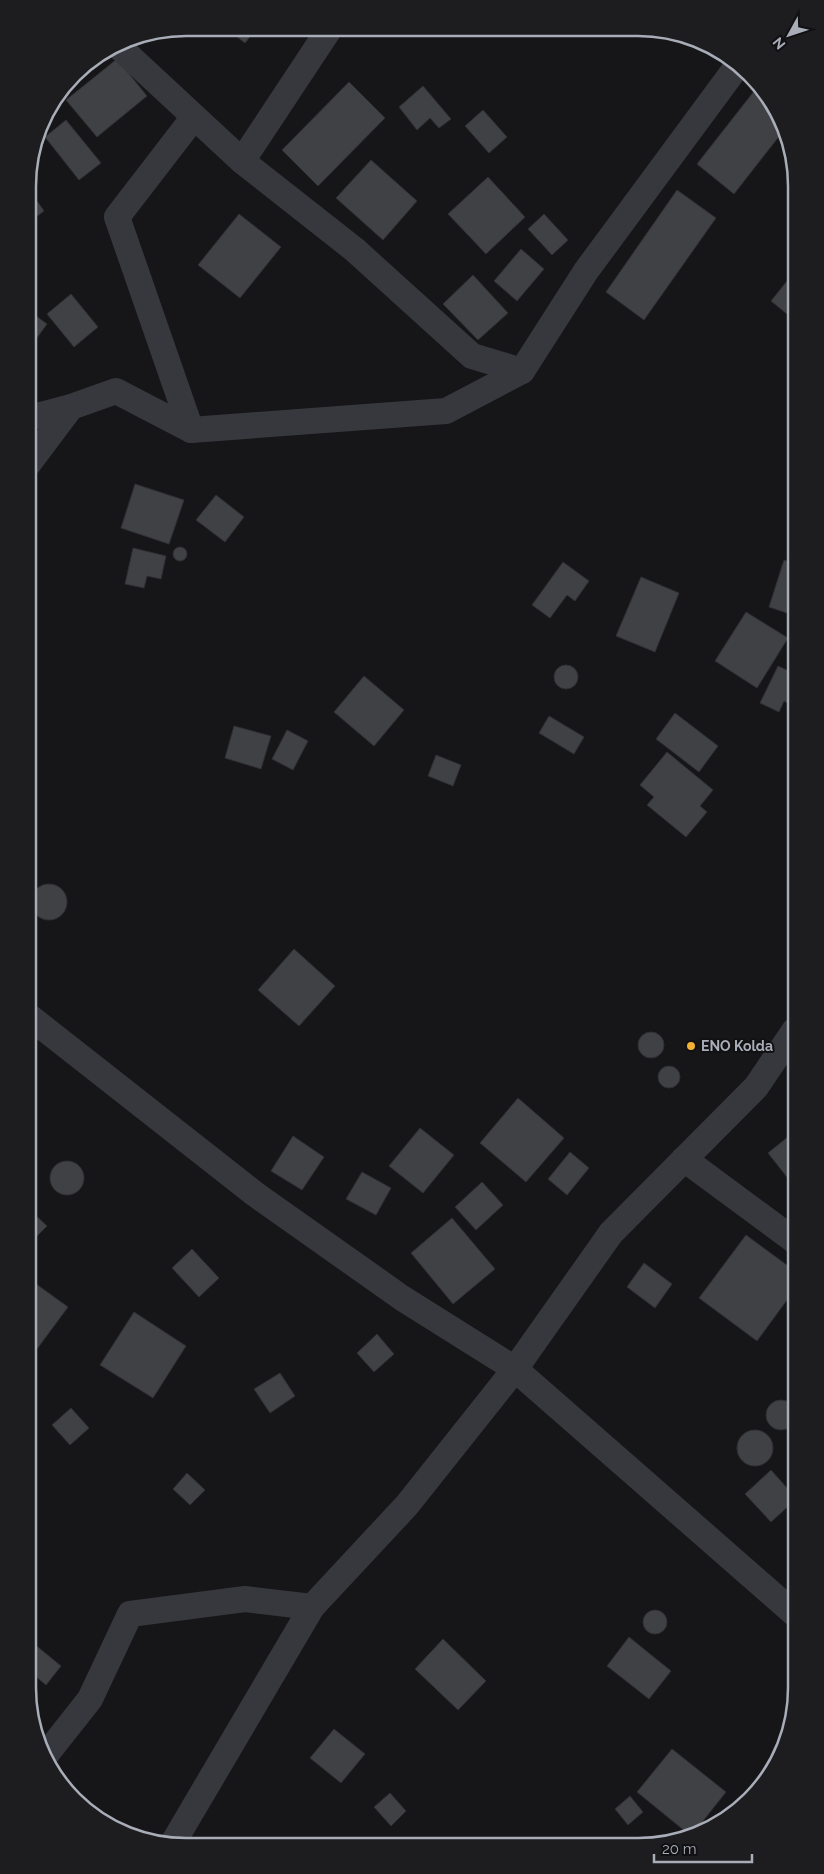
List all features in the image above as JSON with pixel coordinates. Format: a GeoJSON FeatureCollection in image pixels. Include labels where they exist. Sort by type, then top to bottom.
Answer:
{"type":"FeatureCollection","features":[{"type":"Feature","properties":{"kind":"street"},"geometry":{"type":"LineString","coordinates":[[242,161],[324,37]]}},
{"type":"Feature","properties":{"kind":"street"},"geometry":{"type":"LineString","coordinates":[[123,51],[242,161],[355,250],[472,356],[522,371]]}},
{"type":"Feature","properties":{"kind":"street"},"geometry":{"type":"LineString","coordinates":[[37,416],[71,407],[116,391],[191,430],[446,411],[522,371],[586,271],[734,71]]}},
{"type":"Feature","properties":{"kind":"street"},"geometry":{"type":"LineString","coordinates":[[191,430],[117,217],[194,117]]}},
{"type":"Feature","properties":{"kind":"street"},"geometry":{"type":"LineString","coordinates":[[37,453],[71,407]]}},
{"type":"Feature","properties":{"kind":"street"},"geometry":{"type":"LineString","coordinates":[[36,1022],[255,1194],[402,1298],[515,1369],[787,1607]]}},
{"type":"Feature","properties":{"kind":"street"},"geometry":{"type":"LineString","coordinates":[[177,1837],[312,1607],[407,1505],[515,1369],[611,1233],[756,1087],[787,1041]]}},
{"type":"Feature","properties":{"kind":"street"},"geometry":{"type":"LineString","coordinates":[[684,1159],[787,1235]]}},
{"type":"Feature","properties":{"kind":"street"},"geometry":{"type":"LineString","coordinates":[[50,1750],[90,1699],[130,1614],[245,1599],[312,1607]]}},
{"type":"Feature","properties":{"kind":"building"},"geometry":{"type":"Polygon","coordinates":[[[237,37],[250,37],[245,43],[237,37]]]}},
{"type":"Feature","properties":{"kind":"building"},"geometry":{"type":"Polygon","coordinates":[[[117,59],[147,96],[97,137],[66,100],[117,59]]]}},
{"type":"Feature","properties":{"kind":"building"},"geometry":{"type":"Polygon","coordinates":[[[349,82],[385,118],[318,186],[282,150],[349,82]]]}},
{"type":"Feature","properties":{"kind":"building"},"geometry":{"type":"Polygon","coordinates":[[[423,86],[451,119],[439,128],[430,118],[417,130],[399,107],[423,86]]]}},
{"type":"Feature","properties":{"kind":"building"},"geometry":{"type":"Polygon","coordinates":[[[754,91],[768,111],[779,137],[734,194],[697,164],[754,91]]]}},
{"type":"Feature","properties":{"kind":"building"},"geometry":{"type":"Polygon","coordinates":[[[483,110],[507,137],[489,153],[465,126],[483,110]]]}},
{"type":"Feature","properties":{"kind":"building"},"geometry":{"type":"Polygon","coordinates":[[[66,120],[101,163],[79,180],[45,137],[66,120]]]}},
{"type":"Feature","properties":{"kind":"building"},"geometry":{"type":"Polygon","coordinates":[[[371,160],[417,201],[383,240],[336,198],[371,160]]]}},
{"type":"Feature","properties":{"kind":"building"},"geometry":{"type":"Polygon","coordinates":[[[488,177],[525,217],[486,254],[448,214],[488,177]]]}},
{"type":"Feature","properties":{"kind":"building"},"geometry":{"type":"Polygon","coordinates":[[[677,190],[716,218],[644,320],[606,292],[677,190]]]}},
{"type":"Feature","properties":{"kind":"building"},"geometry":{"type":"Polygon","coordinates":[[[37,201],[44,211],[37,216],[37,201]]]}},
{"type":"Feature","properties":{"kind":"building"},"geometry":{"type":"Polygon","coordinates":[[[239,214],[281,247],[240,298],[198,265],[239,214]]]}},
{"type":"Feature","properties":{"kind":"building"},"geometry":{"type":"Polygon","coordinates":[[[544,214],[568,240],[552,255],[528,229],[544,214]]]}},
{"type":"Feature","properties":{"kind":"building"},"geometry":{"type":"Polygon","coordinates":[[[521,249],[544,269],[517,301],[494,281],[521,249]]]}},
{"type":"Feature","properties":{"kind":"building"},"geometry":{"type":"Polygon","coordinates":[[[473,275],[508,313],[478,340],[443,304],[473,275]]]}},
{"type":"Feature","properties":{"kind":"building"},"geometry":{"type":"Polygon","coordinates":[[[788,280],[788,315],[771,301],[788,280]]]}},
{"type":"Feature","properties":{"kind":"building"},"geometry":{"type":"Polygon","coordinates":[[[71,294],[98,327],[74,347],[47,314],[71,294]]]}},
{"type":"Feature","properties":{"kind":"building"},"geometry":{"type":"Polygon","coordinates":[[[37,317],[47,324],[37,338],[37,317]]]}},
{"type":"Feature","properties":{"kind":"building"},"geometry":{"type":"Polygon","coordinates":[[[135,484],[184,500],[169,544],[121,528],[135,484]]]}},
{"type":"Feature","properties":{"kind":"building"},"geometry":{"type":"Polygon","coordinates":[[[216,495],[244,517],[225,542],[196,520],[216,495]]]}},
{"type":"Feature","properties":{"kind":"building"},"geometry":{"type":"Polygon","coordinates":[[[180,547],[185,549],[187,554],[185,559],[180,561],[175,559],[173,554],[175,549],[180,547]]]}},
{"type":"Feature","properties":{"kind":"building"},"geometry":{"type":"Polygon","coordinates":[[[133,548],[166,556],[161,579],[147,576],[144,588],[125,584],[133,548]]]}},
{"type":"Feature","properties":{"kind":"building"},"geometry":{"type":"Polygon","coordinates":[[[784,560],[788,561],[788,613],[769,607],[784,560]]]}},
{"type":"Feature","properties":{"kind":"building"},"geometry":{"type":"Polygon","coordinates":[[[563,562],[589,581],[575,601],[567,595],[550,618],[532,605],[563,562]]]}},
{"type":"Feature","properties":{"kind":"building"},"geometry":{"type":"Polygon","coordinates":[[[641,577],[679,593],[655,652],[616,636],[641,577]]]}},
{"type":"Feature","properties":{"kind":"building"},"geometry":{"type":"Polygon","coordinates":[[[746,612],[788,638],[757,688],[715,661],[746,612]]]}},
{"type":"Feature","properties":{"kind":"building"},"geometry":{"type":"Polygon","coordinates":[[[566,665],[575,668],[578,677],[575,686],[566,689],[557,686],[554,677],[557,668],[566,665]]]}},
{"type":"Feature","properties":{"kind":"building"},"geometry":{"type":"Polygon","coordinates":[[[778,666],[788,671],[788,703],[784,701],[779,712],[760,703],[778,666]]]}},
{"type":"Feature","properties":{"kind":"building"},"geometry":{"type":"Polygon","coordinates":[[[364,676],[404,710],[374,746],[334,712],[364,676]]]}},
{"type":"Feature","properties":{"kind":"building"},"geometry":{"type":"Polygon","coordinates":[[[675,713],[718,746],[699,772],[656,739],[675,713]]]}},
{"type":"Feature","properties":{"kind":"building"},"geometry":{"type":"Polygon","coordinates":[[[549,716],[584,737],[574,754],[539,733],[549,716]]]}},
{"type":"Feature","properties":{"kind":"building"},"geometry":{"type":"Polygon","coordinates":[[[234,726],[271,736],[261,769],[225,758],[234,726]]]}},
{"type":"Feature","properties":{"kind":"building"},"geometry":{"type":"Polygon","coordinates":[[[287,730],[308,741],[293,770],[272,759],[287,730]]]}},
{"type":"Feature","properties":{"kind":"building"},"geometry":{"type":"Polygon","coordinates":[[[667,752],[713,790],[700,806],[707,812],[686,837],[647,805],[654,797],[640,785],[667,752]]]}},
{"type":"Feature","properties":{"kind":"building"},"geometry":{"type":"Polygon","coordinates":[[[436,755],[461,765],[453,786],[428,776],[436,755]]]}},
{"type":"Feature","properties":{"kind":"building"},"geometry":{"type":"Polygon","coordinates":[[[49,884],[62,889],[67,902],[62,915],[49,920],[37,915],[37,889],[49,884]]]}},
{"type":"Feature","properties":{"kind":"building"},"geometry":{"type":"Polygon","coordinates":[[[294,949],[335,986],[299,1026],[258,990],[294,949]]]}},
{"type":"Feature","properties":{"kind":"building"},"geometry":{"type":"Polygon","coordinates":[[[651,1032],[660,1036],[664,1045],[660,1054],[651,1058],[642,1054],[638,1045],[642,1036],[651,1032]]]}},
{"type":"Feature","properties":{"kind":"building"},"geometry":{"type":"Polygon","coordinates":[[[669,1066],[677,1069],[680,1077],[677,1085],[669,1088],[661,1085],[658,1077],[661,1069],[669,1066]]]}},
{"type":"Feature","properties":{"kind":"building"},"geometry":{"type":"Polygon","coordinates":[[[518,1098],[564,1138],[526,1182],[480,1143],[518,1098]]]}},
{"type":"Feature","properties":{"kind":"building"},"geometry":{"type":"Polygon","coordinates":[[[420,1128],[454,1155],[423,1193],[389,1166],[420,1128]]]}},
{"type":"Feature","properties":{"kind":"building"},"geometry":{"type":"Polygon","coordinates":[[[293,1136],[324,1157],[302,1190],[271,1171],[293,1136]]]}},
{"type":"Feature","properties":{"kind":"building"},"geometry":{"type":"Polygon","coordinates":[[[787,1137],[787,1178],[768,1153],[787,1137]]]}},
{"type":"Feature","properties":{"kind":"building"},"geometry":{"type":"Polygon","coordinates":[[[570,1152],[589,1168],[567,1195],[548,1179],[570,1152]]]}},
{"type":"Feature","properties":{"kind":"building"},"geometry":{"type":"Polygon","coordinates":[[[67,1161],[74,1162],[79,1166],[83,1171],[83,1185],[79,1190],[74,1194],[67,1195],[60,1194],[55,1190],[51,1185],[50,1178],[51,1171],[55,1166],[60,1162],[67,1161]]]}},
{"type":"Feature","properties":{"kind":"building"},"geometry":{"type":"Polygon","coordinates":[[[362,1172],[391,1188],[376,1215],[346,1199],[362,1172]]]}},
{"type":"Feature","properties":{"kind":"building"},"geometry":{"type":"Polygon","coordinates":[[[482,1182],[503,1205],[476,1230],[455,1207],[482,1182]]]}},
{"type":"Feature","properties":{"kind":"building"},"geometry":{"type":"Polygon","coordinates":[[[36,1216],[47,1226],[36,1237],[36,1216]]]}},
{"type":"Feature","properties":{"kind":"building"},"geometry":{"type":"Polygon","coordinates":[[[452,1218],[495,1269],[453,1304],[411,1253],[452,1218]]]}},
{"type":"Feature","properties":{"kind":"building"},"geometry":{"type":"Polygon","coordinates":[[[746,1235],[787,1265],[787,1300],[757,1341],[699,1298],[746,1235]]]}},
{"type":"Feature","properties":{"kind":"building"},"geometry":{"type":"Polygon","coordinates":[[[192,1249],[219,1278],[199,1297],[172,1268],[192,1249]]]}},
{"type":"Feature","properties":{"kind":"building"},"geometry":{"type":"Polygon","coordinates":[[[644,1263],[672,1284],[655,1308],[627,1287],[644,1263]]]}},
{"type":"Feature","properties":{"kind":"building"},"geometry":{"type":"Polygon","coordinates":[[[36,1284],[68,1307],[36,1348],[36,1284]]]}},
{"type":"Feature","properties":{"kind":"building"},"geometry":{"type":"Polygon","coordinates":[[[134,1312],[186,1346],[153,1398],[100,1365],[134,1312]]]}},
{"type":"Feature","properties":{"kind":"building"},"geometry":{"type":"Polygon","coordinates":[[[377,1334],[394,1354],[374,1372],[357,1353],[377,1334]]]}},
{"type":"Feature","properties":{"kind":"building"},"geometry":{"type":"Polygon","coordinates":[[[280,1373],[295,1396],[270,1413],[254,1389],[280,1373]]]}},
{"type":"Feature","properties":{"kind":"building"},"geometry":{"type":"Polygon","coordinates":[[[775,1401],[787,1401],[787,1429],[775,1429],[767,1421],[767,1409],[775,1401]]]}},
{"type":"Feature","properties":{"kind":"building"},"geometry":{"type":"Polygon","coordinates":[[[71,1408],[89,1428],[70,1445],[52,1425],[71,1408]]]}},
{"type":"Feature","properties":{"kind":"building"},"geometry":{"type":"Polygon","coordinates":[[[755,1430],[767,1436],[773,1448],[767,1460],[755,1466],[743,1460],[737,1448],[743,1436],[755,1430]]]}},
{"type":"Feature","properties":{"kind":"building"},"geometry":{"type":"Polygon","coordinates":[[[771,1470],[787,1488],[787,1507],[771,1522],[745,1494],[771,1470]]]}},
{"type":"Feature","properties":{"kind":"building"},"geometry":{"type":"Polygon","coordinates":[[[187,1473],[205,1490],[190,1505],[173,1489],[187,1473]]]}},
{"type":"Feature","properties":{"kind":"building"},"geometry":{"type":"Polygon","coordinates":[[[655,1610],[663,1614],[667,1622],[663,1630],[655,1634],[647,1630],[643,1622],[647,1614],[655,1610]]]}},
{"type":"Feature","properties":{"kind":"building"},"geometry":{"type":"Polygon","coordinates":[[[629,1637],[671,1671],[649,1699],[607,1666],[629,1637]]]}},
{"type":"Feature","properties":{"kind":"building"},"geometry":{"type":"Polygon","coordinates":[[[443,1639],[486,1681],[458,1710],[415,1669],[443,1639]]]}},
{"type":"Feature","properties":{"kind":"building"},"geometry":{"type":"Polygon","coordinates":[[[36,1645],[61,1666],[46,1685],[36,1677],[36,1645]]]}},
{"type":"Feature","properties":{"kind":"building"},"geometry":{"type":"Polygon","coordinates":[[[334,1729],[365,1754],[341,1783],[310,1758],[334,1729]]]}},
{"type":"Feature","properties":{"kind":"building"},"geometry":{"type":"Polygon","coordinates":[[[672,1749],[726,1792],[701,1823],[684,1830],[637,1792],[672,1749]]]}},
{"type":"Feature","properties":{"kind":"building"},"geometry":{"type":"Polygon","coordinates":[[[390,1793],[406,1811],[391,1826],[374,1807],[390,1793]]]}},
{"type":"Feature","properties":{"kind":"building"},"geometry":{"type":"Polygon","coordinates":[[[630,1796],[643,1812],[628,1825],[615,1809],[630,1796]]]}},
{"type":"Feature","properties":{"kind":"place","name":"ENO Kolda"},"geometry":{"type":"Point","coordinates":[691,1046]}}]}
